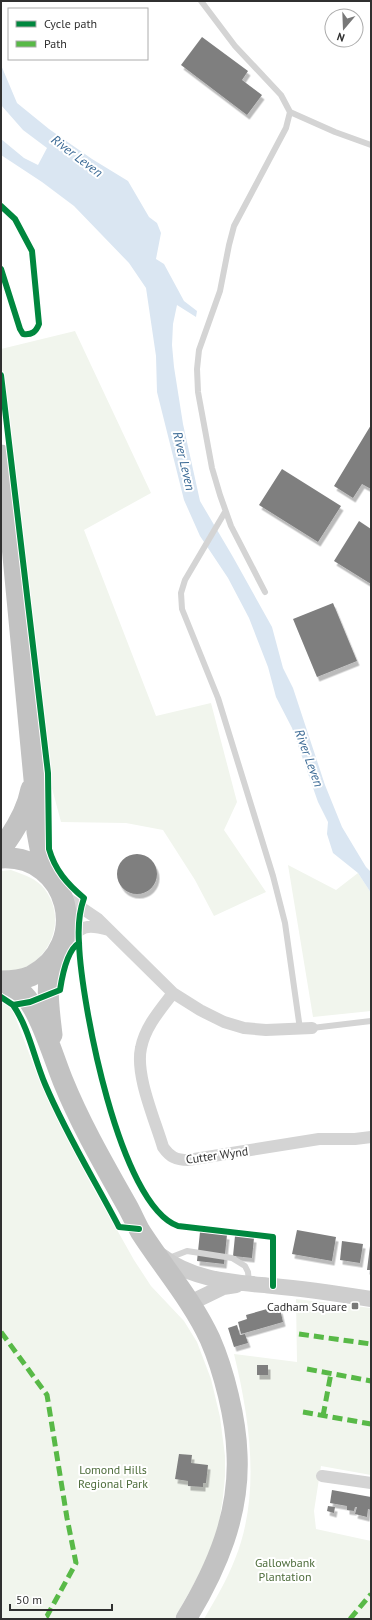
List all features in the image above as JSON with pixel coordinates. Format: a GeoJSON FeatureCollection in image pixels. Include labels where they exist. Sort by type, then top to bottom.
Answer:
{"type":"FeatureCollection","features":[{"type":"Feature","properties":{"kind":"highway"},"geometry":{"type":"LineString","coordinates":[[1,455],[12,543],[34,779],[37,832],[42,859],[64,900],[67,915],[66,930],[48,974],[48,995],[55,1061]]}},
{"type":"Feature","properties":{"kind":"highway"},"geometry":{"type":"LineString","coordinates":[[1,848],[6,842],[28,802],[34,779]]}},
{"type":"Feature","properties":{"kind":"highway"},"geometry":{"type":"LineString","coordinates":[[1,858],[11,858],[28,862],[44,871],[58,889]]}},
{"type":"Feature","properties":{"kind":"highway"},"geometry":{"type":"LineString","coordinates":[[1,981],[16,980],[30,976],[42,969],[57,951]]}},
{"type":"Feature","properties":{"kind":"highway"},"geometry":{"type":"LineString","coordinates":[[1,981],[22,994],[30,1002],[40,1022],[68,1094],[109,1174],[139,1229],[158,1254],[199,1318],[210,1340],[221,1370],[234,1429],[237,1454],[234,1501],[224,1546],[206,1584],[186,1619]]}},
{"type":"Feature","properties":{"kind":"street"},"geometry":{"type":"LineString","coordinates":[[58,889],[98,919],[173,993],[183,1000],[224,1022],[244,1028],[266,1030],[306,1028]]}},
{"type":"Feature","properties":{"kind":"street"},"geometry":{"type":"LineString","coordinates":[[57,951],[79,929],[87,926],[110,930]]}},
{"type":"Feature","properties":{"kind":"street","name":"Cutter Wynd"},"geometry":{"type":"LineString","coordinates":[[173,993],[153,1019],[140,1049],[141,1077],[163,1147],[167,1154],[173,1158],[188,1160],[323,1139],[355,1139],[371,1137]]}},
{"type":"Feature","properties":{"kind":"street"},"geometry":{"type":"LineString","coordinates":[[158,1254],[177,1267],[198,1276],[246,1284],[273,1286],[371,1299]]}},
{"type":"Feature","properties":{"kind":"street"},"geometry":{"type":"LineString","coordinates":[[190,1304],[223,1287],[246,1284]]}},
{"type":"Feature","properties":{"kind":"street"},"geometry":{"type":"LineString","coordinates":[[322,1476],[371,1483]]}},
{"type":"Feature","properties":{"kind":"lane"},"geometry":{"type":"LineString","coordinates":[[201,1],[235,46],[281,95],[290,112],[335,132],[370,145]]}},
{"type":"Feature","properties":{"kind":"lane"},"geometry":{"type":"LineString","coordinates":[[265,592],[225,512],[212,468],[198,392],[197,369],[199,350],[220,291],[234,226],[286,128],[290,112]]}},
{"type":"Feature","properties":{"kind":"lane"},"geometry":{"type":"LineString","coordinates":[[225,512],[185,580],[181,593],[182,609],[218,698],[273,876],[285,923],[306,1028],[371,1021]]}},
{"type":"Feature","properties":{"kind":"lane"},"geometry":{"type":"LineString","coordinates":[[158,1254],[168,1258],[188,1251],[232,1258],[245,1266],[248,1272],[246,1284]]}},
{"type":"Feature","properties":{"kind":"green space"},"geometry":{"type":"Polygon","coordinates":[[[75,331],[151,493],[84,530],[156,716],[211,703],[237,802],[224,830],[266,892],[214,916],[195,880],[163,830],[126,823],[61,822],[48,773],[1,375],[1,349],[75,331]]]}},
{"type":"Feature","properties":{"kind":"green space"},"geometry":{"type":"Polygon","coordinates":[[[288,865],[336,890],[358,873],[371,893],[371,1011],[313,1017],[288,865]]]}},
{"type":"Feature","properties":{"kind":"green space"},"geometry":{"type":"Polygon","coordinates":[[[11,870],[34,880],[41,885],[49,895],[55,918],[54,930],[50,942],[36,961],[23,969],[1,972],[1,871],[11,870]]]}},
{"type":"Feature","properties":{"kind":"green space","name":"Lomond Hills Regional Park"},"geometry":{"type":"Polygon","coordinates":[[[1,1000],[10,1006],[13,1011],[35,1069],[61,1127],[90,1182],[134,1260],[151,1286],[184,1321],[197,1342],[211,1379],[220,1417],[225,1456],[223,1497],[217,1535],[203,1568],[174,1619],[1,1619],[1,1000]]]}},
{"type":"Feature","properties":{"kind":"green space","name":"Gallowbank Plantation"},"geometry":{"type":"Polygon","coordinates":[[[296,1299],[371,1308],[371,1475],[321,1466],[314,1511],[316,1529],[371,1541],[371,1619],[204,1619],[232,1567],[243,1535],[248,1509],[250,1457],[248,1431],[245,1405],[234,1354],[297,1362],[296,1299]]]}},
{"type":"Feature","properties":{"kind":"water","name":"River Leven"},"geometry":{"type":"Polygon","coordinates":[[[1,65],[17,103],[49,129],[92,159],[128,181],[149,217],[157,223],[161,233],[156,259],[164,264],[184,301],[197,311],[196,317],[177,305],[173,324],[172,345],[183,424],[200,501],[272,627],[283,668],[293,688],[325,785],[342,827],[366,867],[371,872],[371,893],[358,873],[333,853],[327,834],[328,822],[318,802],[292,728],[276,697],[268,667],[249,618],[228,578],[200,536],[184,500],[157,392],[156,356],[146,288],[129,263],[74,206],[42,182],[1,155],[1,139],[24,158],[38,165],[47,148],[23,130],[1,105],[1,65]]]}},
{"type":"Feature","properties":{"kind":"building"},"geometry":{"type":"Polygon","coordinates":[[[202,37],[248,71],[242,80],[262,95],[247,115],[181,65],[202,37]]]}},
{"type":"Feature","properties":{"kind":"building"},"geometry":{"type":"Polygon","coordinates":[[[371,425],[371,489],[362,484],[353,498],[334,486],[371,425]]]}},
{"type":"Feature","properties":{"kind":"building"},"geometry":{"type":"Polygon","coordinates":[[[282,469],[341,506],[318,542],[259,505],[282,469]]]}},
{"type":"Feature","properties":{"kind":"building"},"geometry":{"type":"Polygon","coordinates":[[[359,521],[371,529],[371,584],[334,561],[359,521]]]}},
{"type":"Feature","properties":{"kind":"building"},"geometry":{"type":"Polygon","coordinates":[[[333,603],[357,661],[317,677],[293,619],[333,603]]]}},
{"type":"Feature","properties":{"kind":"building"},"geometry":{"type":"Polygon","coordinates":[[[133,854],[141,854],[148,857],[154,863],[157,874],[154,885],[148,891],[141,894],[133,894],[126,891],[120,885],[117,878],[117,870],[120,863],[126,857],[133,854]]]}},
{"type":"Feature","properties":{"kind":"building"},"geometry":{"type":"Polygon","coordinates":[[[297,1230],[336,1237],[332,1261],[292,1254],[297,1230]]]}},
{"type":"Feature","properties":{"kind":"building"},"geometry":{"type":"Polygon","coordinates":[[[200,1232],[227,1235],[224,1264],[197,1261],[200,1232]]]}},
{"type":"Feature","properties":{"kind":"building"},"geometry":{"type":"Polygon","coordinates":[[[235,1236],[254,1238],[252,1258],[233,1256],[235,1236]]]}},
{"type":"Feature","properties":{"kind":"building"},"geometry":{"type":"Polygon","coordinates":[[[342,1241],[363,1244],[360,1263],[340,1260],[342,1241]]]}},
{"type":"Feature","properties":{"kind":"building"},"geometry":{"type":"Polygon","coordinates":[[[370,1246],[371,1270],[367,1270],[370,1246]]]}},
{"type":"Feature","properties":{"kind":"building"},"geometry":{"type":"Polygon","coordinates":[[[267,1309],[268,1312],[280,1309],[283,1322],[241,1334],[238,1322],[247,1319],[246,1315],[267,1309]]]}},
{"type":"Feature","properties":{"kind":"building"},"geometry":{"type":"Polygon","coordinates":[[[237,1325],[240,1335],[245,1334],[248,1343],[234,1347],[228,1328],[237,1325]]]}},
{"type":"Feature","properties":{"kind":"building"},"geometry":{"type":"Polygon","coordinates":[[[257,1365],[268,1365],[268,1375],[257,1375],[257,1365]]]}},
{"type":"Feature","properties":{"kind":"building"},"geometry":{"type":"Polygon","coordinates":[[[179,1454],[192,1455],[191,1463],[208,1465],[206,1483],[203,1483],[203,1487],[188,1486],[188,1481],[175,1479],[179,1454]]]}},
{"type":"Feature","properties":{"kind":"building"},"geometry":{"type":"Polygon","coordinates":[[[332,1490],[371,1497],[371,1510],[368,1509],[367,1517],[355,1514],[357,1507],[355,1507],[354,1511],[347,1510],[347,1506],[330,1503],[332,1490]]]}},
{"type":"Feature","properties":{"kind":"building"},"geometry":{"type":"Polygon","coordinates":[[[328,1506],[335,1507],[334,1513],[327,1511],[328,1506]]]}},
{"type":"Feature","properties":{"kind":"marked path"},"geometry":{"type":"LineString","coordinates":[[1,1332],[47,1395],[67,1518],[76,1563],[47,1616],[42,1619]]}},
{"type":"Feature","properties":{"kind":"marked path"},"geometry":{"type":"LineString","coordinates":[[299,1334],[371,1344]]}},
{"type":"Feature","properties":{"kind":"marked path"},"geometry":{"type":"LineString","coordinates":[[307,1369],[371,1381]]}},
{"type":"Feature","properties":{"kind":"marked path"},"geometry":{"type":"LineString","coordinates":[[323,1416],[331,1373]]}},
{"type":"Feature","properties":{"kind":"marked path"},"geometry":{"type":"LineString","coordinates":[[303,1412],[371,1424]]}},
{"type":"Feature","properties":{"kind":"marked path"},"geometry":{"type":"LineString","coordinates":[[350,1619],[371,1594]]}},
{"type":"Feature","properties":{"kind":"cycle path"},"geometry":{"type":"LineString","coordinates":[[1,206],[15,219],[32,251],[39,324],[35,331],[29,334],[23,334],[20,329],[1,269]]}},
{"type":"Feature","properties":{"kind":"cycle path"},"geometry":{"type":"LineString","coordinates":[[1,375],[48,773],[49,849],[62,876],[84,898],[79,926],[81,971],[87,1009],[107,1098],[121,1143],[138,1181],[157,1210],[178,1226],[273,1237],[273,1286]]}},
{"type":"Feature","properties":{"kind":"cycle path"},"geometry":{"type":"LineString","coordinates":[[1,997],[13,1005],[30,1002],[60,990],[68,958],[71,951],[79,943]]}},
{"type":"Feature","properties":{"kind":"cycle path"},"geometry":{"type":"LineString","coordinates":[[13,1005],[23,1023],[53,1103],[119,1227],[139,1229]]}},
{"type":"Feature","properties":{"kind":"place","name":"Cadham Square"},"geometry":{"type":"Point","coordinates":[355,1306]}}]}
